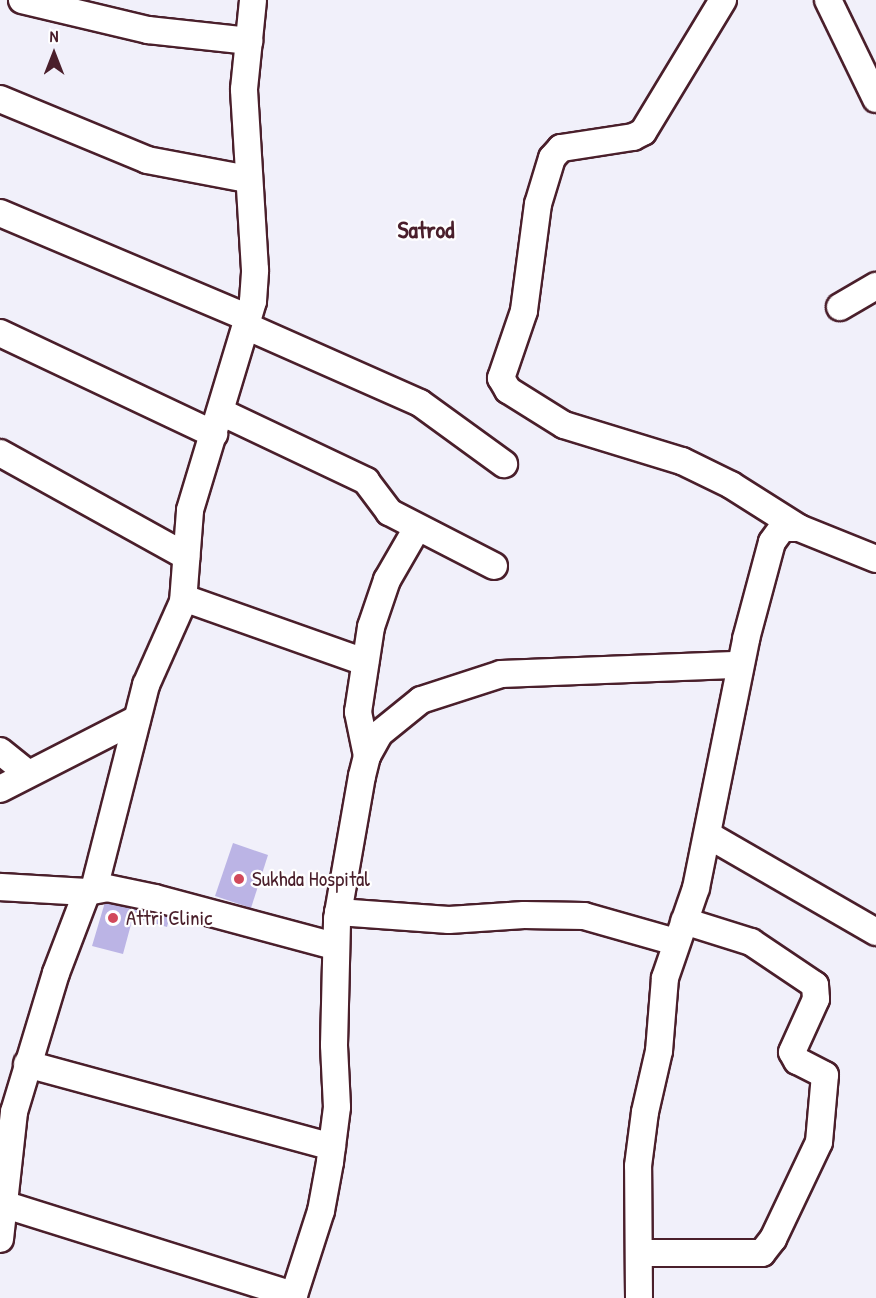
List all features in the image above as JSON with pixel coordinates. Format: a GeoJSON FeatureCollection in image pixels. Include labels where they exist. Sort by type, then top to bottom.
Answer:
{"type":"FeatureCollection","features":[{"type":"Feature","properties":{"kind":"street"},"geometry":{"type":"LineString","coordinates":[[22,0],[148,30],[249,41]]}},
{"type":"Feature","properties":{"kind":"street"},"geometry":{"type":"LineString","coordinates":[[0,1239],[6,1205],[3,1178],[8,1145],[27,1064],[56,973],[90,891],[137,719],[154,666],[184,598],[190,510],[247,322],[255,270],[244,89],[254,0]]}},
{"type":"Feature","properties":{"kind":"street"},"geometry":{"type":"LineString","coordinates":[[723,0],[643,132],[633,137],[561,148],[552,158],[538,204],[524,311],[501,378],[508,390],[564,425],[682,461],[731,485],[799,528],[876,560]]}},
{"type":"Feature","properties":{"kind":"street"},"geometry":{"type":"LineString","coordinates":[[828,0],[876,99]]}},
{"type":"Feature","properties":{"kind":"street"},"geometry":{"type":"LineString","coordinates":[[0,99],[147,160],[248,179]]}},
{"type":"Feature","properties":{"kind":"street"},"geometry":{"type":"LineString","coordinates":[[0,213],[247,322],[412,399],[504,464]]}},
{"type":"Feature","properties":{"kind":"street"},"geometry":{"type":"LineString","coordinates":[[840,307],[876,286]]}},
{"type":"Feature","properties":{"kind":"street"},"geometry":{"type":"LineString","coordinates":[[0,333],[366,481],[389,512],[494,566]]}},
{"type":"Feature","properties":{"kind":"street"},"geometry":{"type":"LineString","coordinates":[[0,453],[186,556]]}},
{"type":"Feature","properties":{"kind":"street"},"geometry":{"type":"LineString","coordinates":[[367,756],[358,712],[365,662],[381,595],[417,528]]}},
{"type":"Feature","properties":{"kind":"street"},"geometry":{"type":"LineString","coordinates":[[639,1298],[638,1166],[645,1112],[659,1051],[665,978],[708,835],[740,665],[772,542],[782,528],[799,528]]}},
{"type":"Feature","properties":{"kind":"street"},"geometry":{"type":"LineString","coordinates":[[184,598],[365,662]]}},
{"type":"Feature","properties":{"kind":"street"},"geometry":{"type":"LineString","coordinates":[[6,1205],[293,1297],[321,1211],[332,1147],[337,1107],[334,946],[338,912],[367,756],[379,734],[408,708],[474,680],[568,669],[740,665]]}},
{"type":"Feature","properties":{"kind":"street"},"geometry":{"type":"LineString","coordinates":[[0,789],[137,719]]}},
{"type":"Feature","properties":{"kind":"street"},"geometry":{"type":"LineString","coordinates":[[0,751],[28,774]]}},
{"type":"Feature","properties":{"kind":"street"},"geometry":{"type":"LineString","coordinates":[[708,835],[876,932]]}},
{"type":"Feature","properties":{"kind":"street"},"geometry":{"type":"LineString","coordinates":[[0,887],[90,891],[107,888],[155,898],[334,946]]}},
{"type":"Feature","properties":{"kind":"street"},"geometry":{"type":"LineString","coordinates":[[338,912],[449,920],[575,915],[680,931],[751,942],[815,985],[816,999],[792,1052],[797,1061],[825,1075],[819,1142],[773,1239],[762,1253],[639,1253]]}},
{"type":"Feature","properties":{"kind":"street"},"geometry":{"type":"LineString","coordinates":[[27,1064],[332,1147]]}},
{"type":"Feature","properties":{"kind":"building"},"geometry":{"type":"Polygon","coordinates":[[[233,843],[268,855],[251,908],[215,896],[233,843]]]}},
{"type":"Feature","properties":{"kind":"building"},"geometry":{"type":"Polygon","coordinates":[[[108,892],[172,909],[167,927],[133,917],[123,954],[92,946],[108,892]]]}},
{"type":"Feature","properties":{"kind":"place","name":"Sukhda Hospital"},"geometry":{"type":"Point","coordinates":[239,879]}},
{"type":"Feature","properties":{"kind":"place","name":"Attri Clinic"},"geometry":{"type":"Point","coordinates":[113,918]}},
{"type":"Feature","properties":{"kind":"district","name":"Satrod"},"geometry":{"type":"Point","coordinates":[426,230]}}]}
